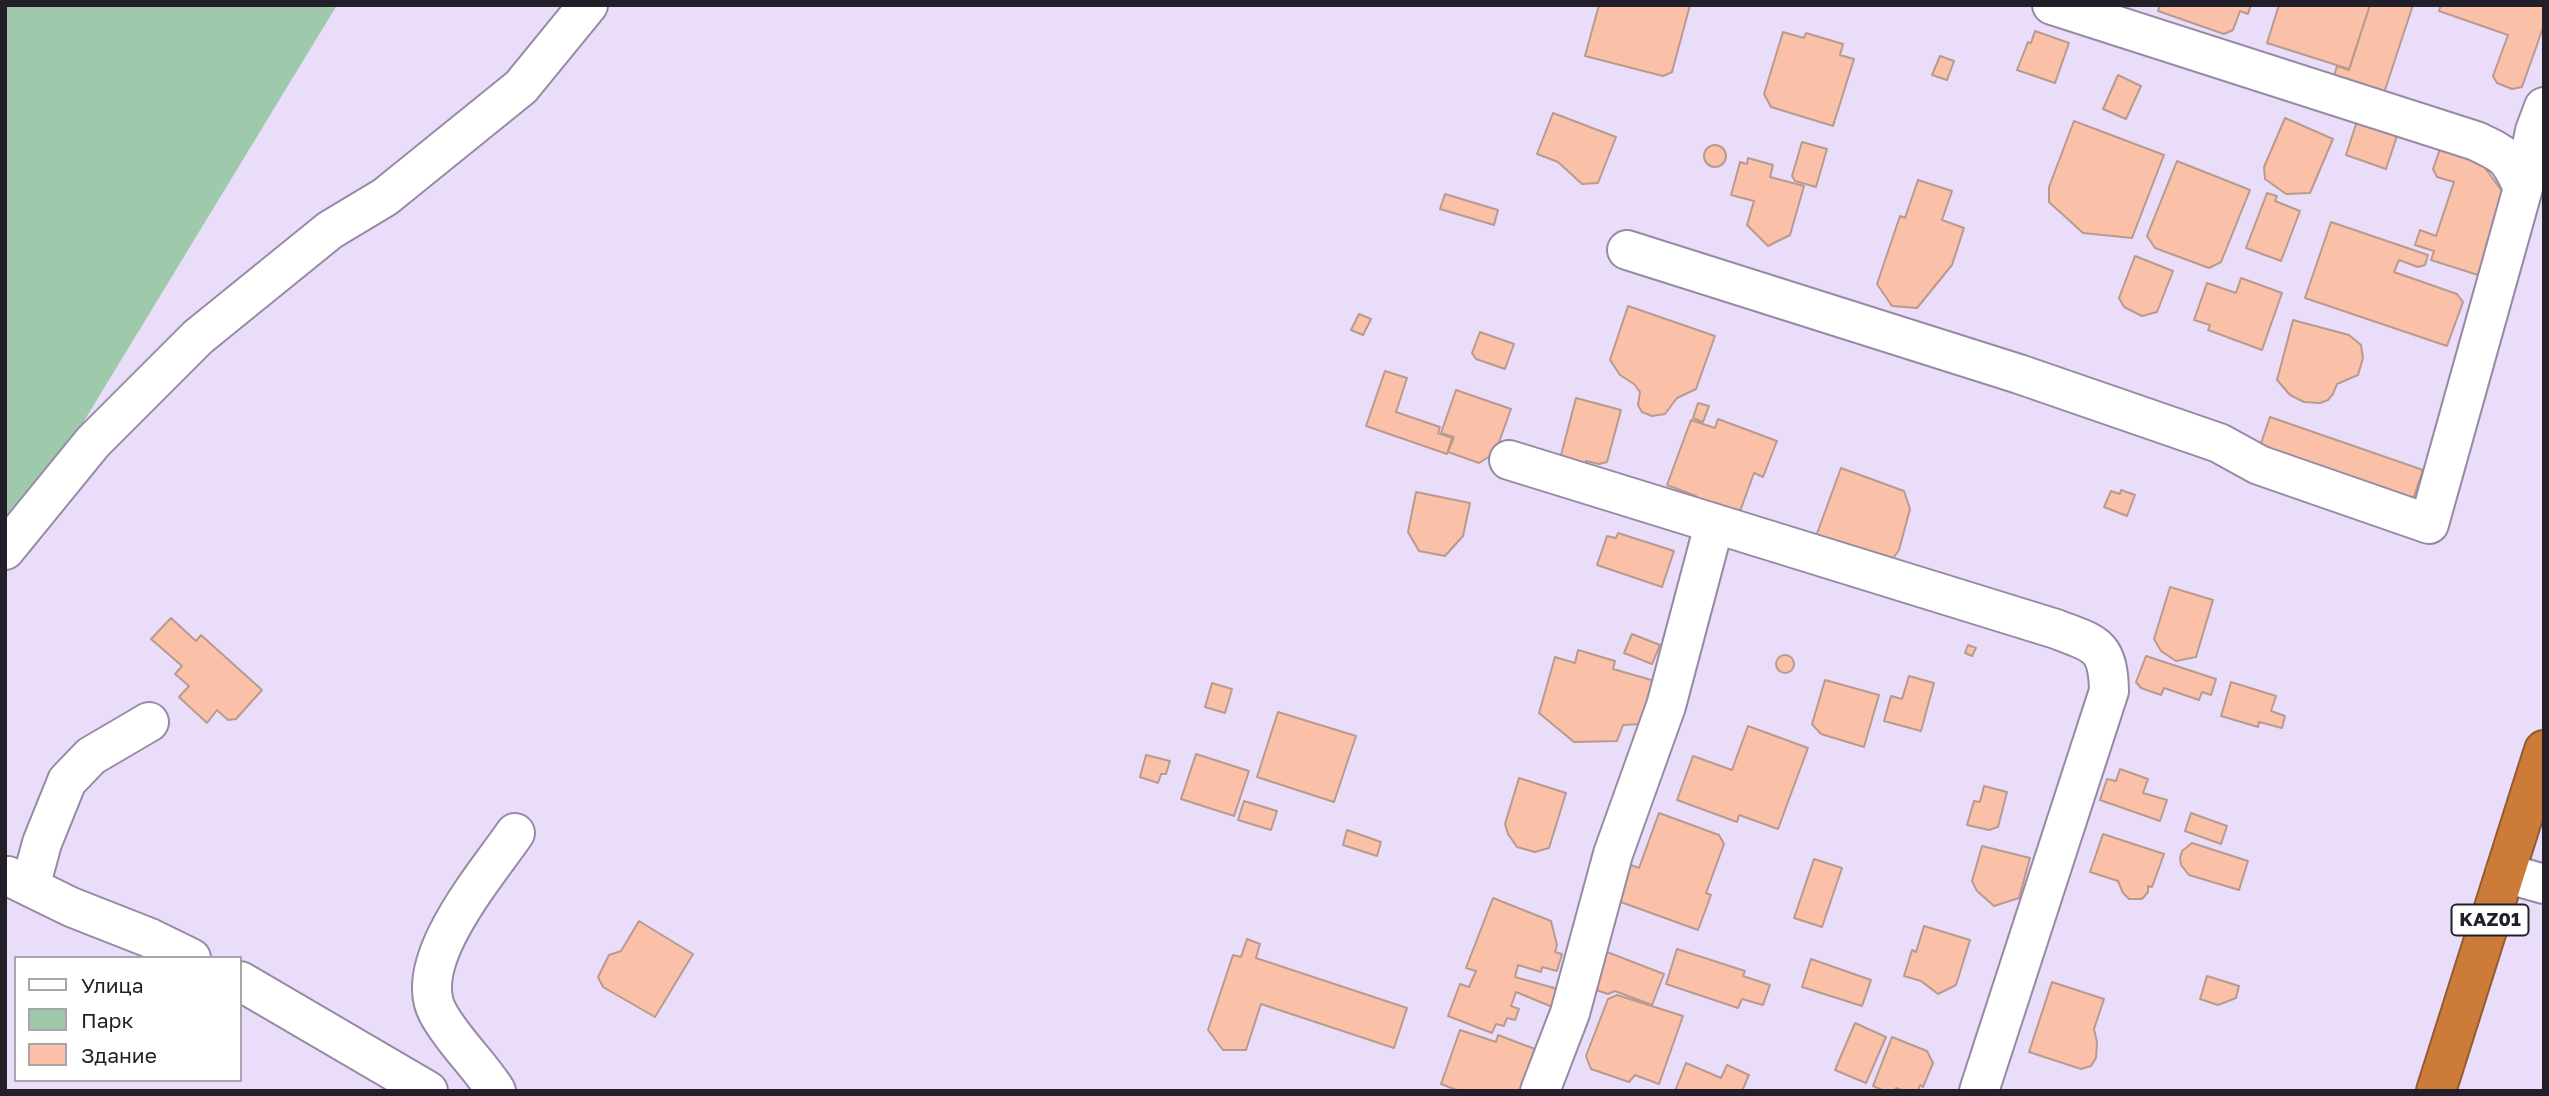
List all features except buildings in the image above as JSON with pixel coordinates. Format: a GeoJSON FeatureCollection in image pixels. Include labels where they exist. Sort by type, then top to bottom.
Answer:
{"type":"FeatureCollection","features":[{"type":"Feature","properties":{"kind":"highway","name":"KАZ01"},"geometry":{"type":"LineString","coordinates":[[2436,1091],[2544,750]]}},
{"type":"Feature","properties":{"kind":"street"},"geometry":{"type":"LineString","coordinates":[[5,550],[93,442],[198,337],[330,230],[385,197],[521,87],[588,5]]}},
{"type":"Feature","properties":{"kind":"street"},"geometry":{"type":"LineString","coordinates":[[2052,5],[2476,141],[2503,154],[2513,165],[2523,188]]}},
{"type":"Feature","properties":{"kind":"street"},"geometry":{"type":"LineString","coordinates":[[1627,250],[2032,378],[2219,443],[2259,465],[2430,524],[2523,188],[2535,131],[2544,107]]}},
{"type":"Feature","properties":{"kind":"street"},"geometry":{"type":"LineString","coordinates":[[1509,460],[2056,629],[2093,643],[2103,654],[2109,669],[2109,691],[1979,1091]]}},
{"type":"Feature","properties":{"kind":"street"},"geometry":{"type":"LineString","coordinates":[[1540,1091],[1570,1013],[1613,854],[1666,706],[1714,525]]}},
{"type":"Feature","properties":{"kind":"street"},"geometry":{"type":"LineString","coordinates":[[149,722],[91,756],[66,780],[42,843],[17,881],[71,908],[150,938],[187,956]]}},
{"type":"Feature","properties":{"kind":"street"},"geometry":{"type":"LineString","coordinates":[[496,1091],[437,1012],[432,995],[432,982],[433,969],[448,932],[515,833]]}},
{"type":"Feature","properties":{"kind":"street"},"geometry":{"type":"LineString","coordinates":[[2505,873],[2544,884]]}},
{"type":"Feature","properties":{"kind":"street"},"geometry":{"type":"LineString","coordinates":[[242,982],[428,1091]]}},
{"type":"Feature","properties":{"kind":"green space"},"geometry":{"type":"Polygon","coordinates":[[[5,5],[337,5],[5,551],[5,5]]]}}]}
